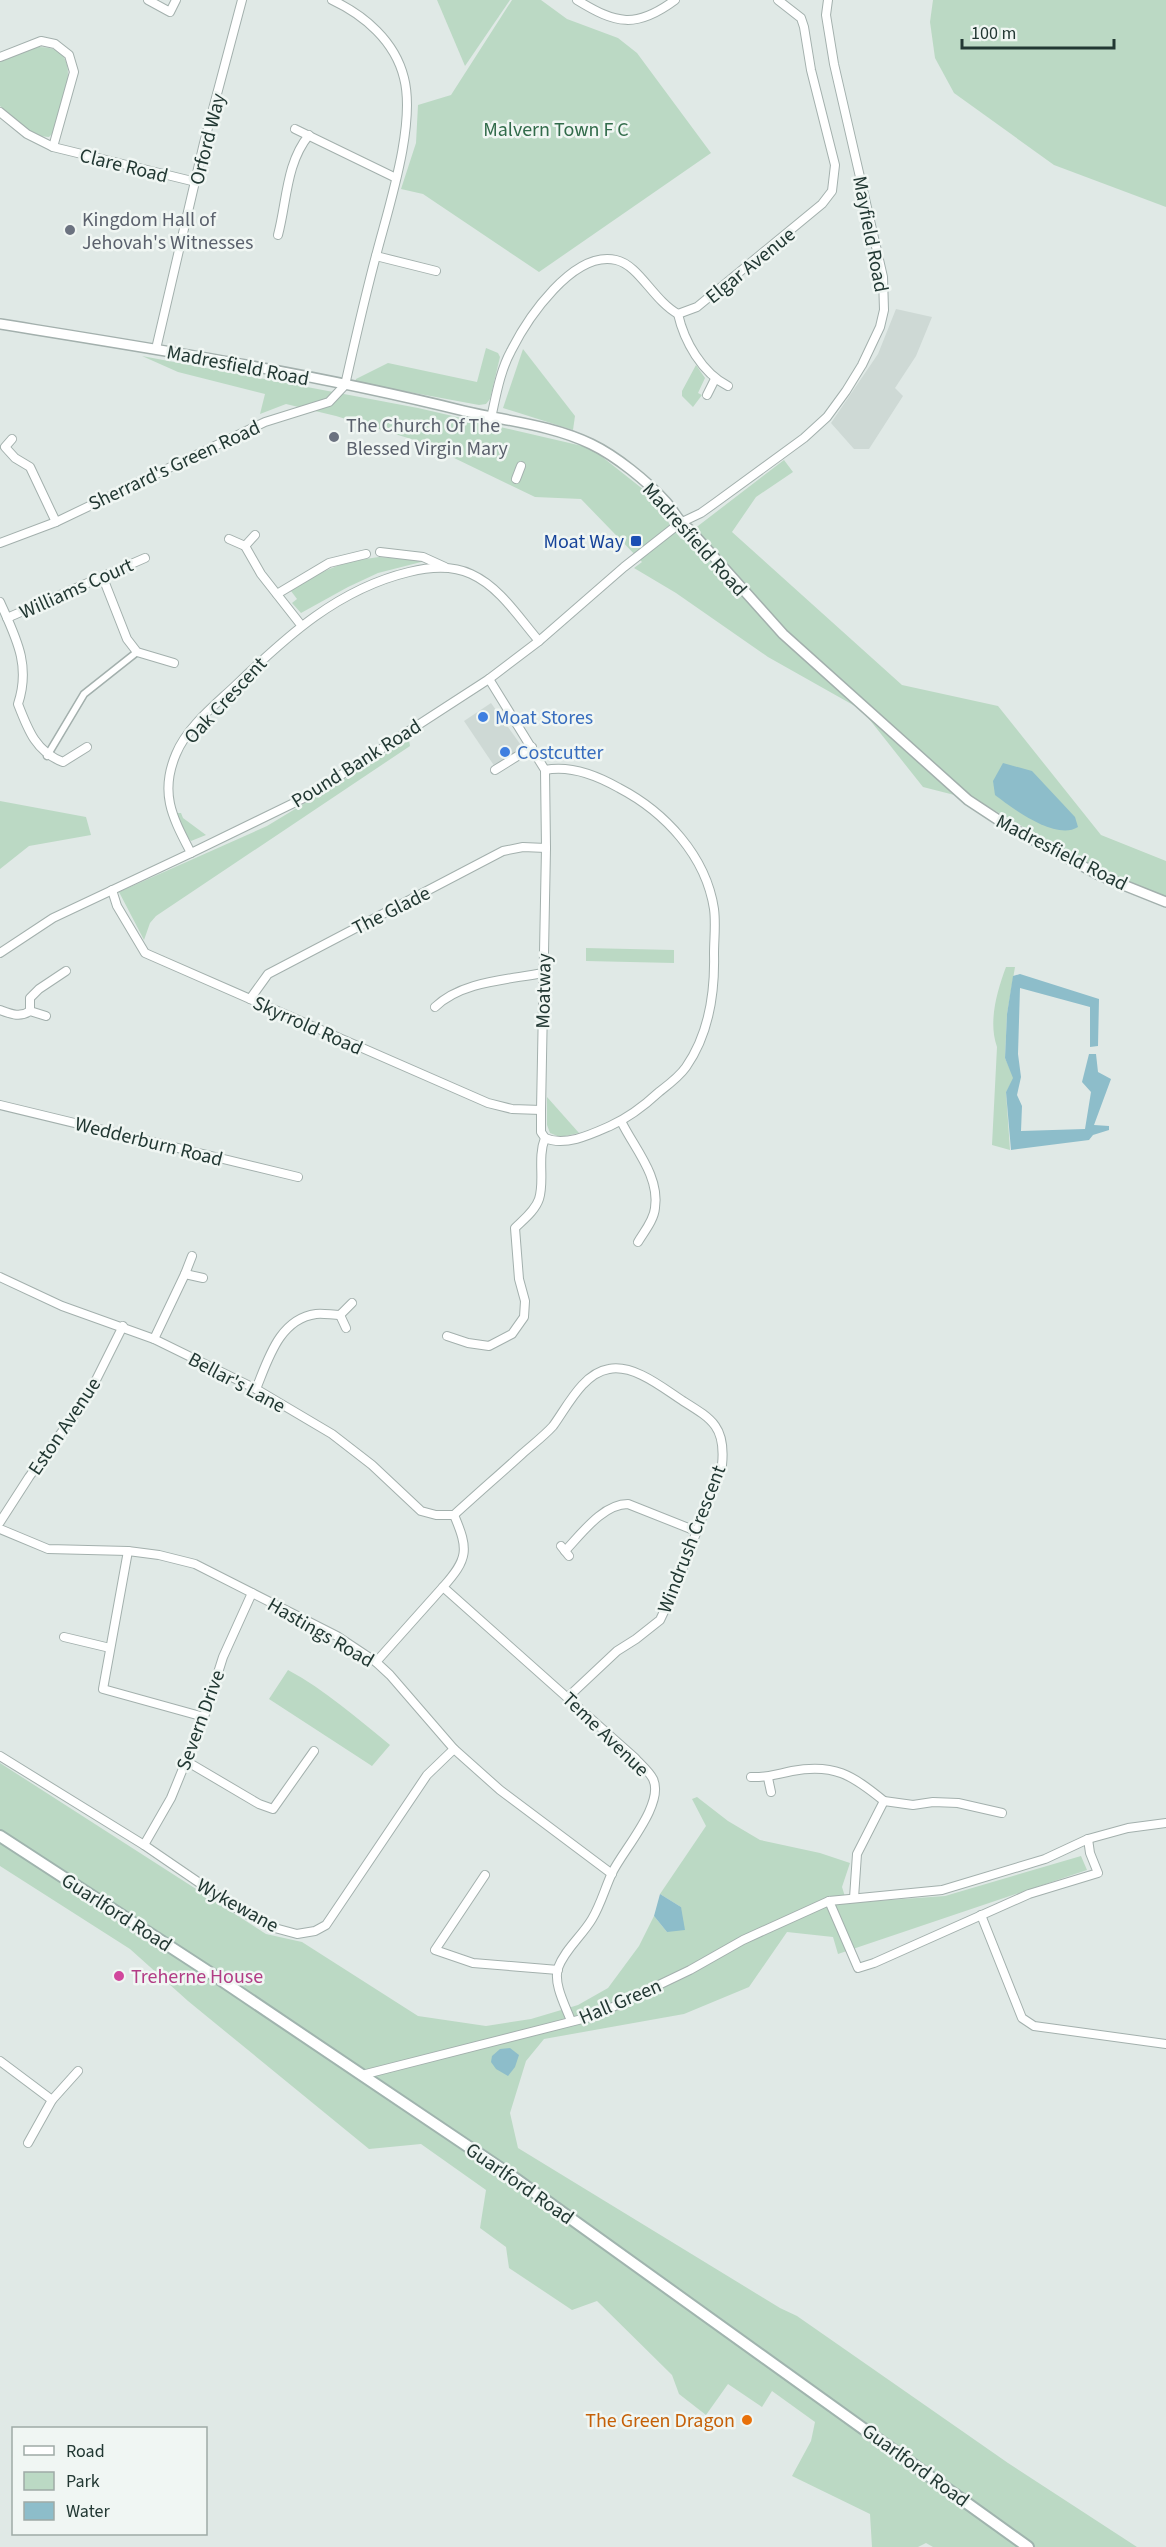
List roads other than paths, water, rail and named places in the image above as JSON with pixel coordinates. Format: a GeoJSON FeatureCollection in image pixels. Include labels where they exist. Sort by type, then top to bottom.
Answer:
{"type":"FeatureCollection","features":[{"type":"Feature","properties":{"kind":"main road","name":"Guarlford Road"},"geometry":{"type":"LineString","coordinates":[[0,1836],[506,2172],[1028,2547]]}},
{"type":"Feature","properties":{"kind":"street"},"geometry":{"type":"LineString","coordinates":[[147,0],[170,12],[176,0]]}},
{"type":"Feature","properties":{"kind":"street","name":"Orford Way"},"geometry":{"type":"LineString","coordinates":[[156,349],[242,0]]}},
{"type":"Feature","properties":{"kind":"street"},"geometry":{"type":"LineString","coordinates":[[332,0],[353,10],[375,27],[397,60],[404,78],[406,95],[405,132],[396,178],[345,385]]}},
{"type":"Feature","properties":{"kind":"street"},"geometry":{"type":"LineString","coordinates":[[577,0],[602,15],[639,20],[653,16],[675,0]]}},
{"type":"Feature","properties":{"kind":"street","name":"Elgar Avenue"},"geometry":{"type":"LineString","coordinates":[[678,314],[697,307],[739,274],[817,209],[832,191],[835,165],[811,70],[804,27],[801,18],[778,0]]}},
{"type":"Feature","properties":{"kind":"street","name":"Mayfield Road"},"geometry":{"type":"LineString","coordinates":[[680,523],[715,503],[804,438],[827,417],[862,365],[880,327],[884,310],[883,277],[834,64],[826,15],[828,0]]}},
{"type":"Feature","properties":{"kind":"street","name":"Clare Road"},"geometry":{"type":"LineString","coordinates":[[0,57],[41,41],[55,44],[69,55],[74,72],[53,147]]}},
{"type":"Feature","properties":{"kind":"street","name":"Clare Road"},"geometry":{"type":"LineString","coordinates":[[0,112],[27,134],[53,147],[196,182]]}},
{"type":"Feature","properties":{"kind":"street"},"geometry":{"type":"LineString","coordinates":[[295,129],[396,178]]}},
{"type":"Feature","properties":{"kind":"street"},"geometry":{"type":"LineString","coordinates":[[278,235],[291,181],[291,166],[301,144],[309,135]]}},
{"type":"Feature","properties":{"kind":"street"},"geometry":{"type":"LineString","coordinates":[[376,256],[436,271]]}},
{"type":"Feature","properties":{"kind":"street"},"geometry":{"type":"LineString","coordinates":[[491,418],[511,351],[530,317],[548,295],[581,266],[598,259],[616,260],[633,268],[667,308],[678,314],[686,340],[715,380],[728,386]]}},
{"type":"Feature","properties":{"kind":"street","name":"Madresfield Road"},"geometry":{"type":"LineString","coordinates":[[0,324],[156,349],[345,385],[536,426],[592,444],[641,478],[668,504],[680,523],[689,530],[783,634],[968,800],[1006,825],[1101,876],[1166,902]]}},
{"type":"Feature","properties":{"kind":"street"},"geometry":{"type":"LineString","coordinates":[[707,395],[715,380]]}},
{"type":"Feature","properties":{"kind":"street","name":"Sherrard's Green Road"},"geometry":{"type":"LineString","coordinates":[[0,543],[56,522],[265,422],[329,402],[345,385]]}},
{"type":"Feature","properties":{"kind":"street"},"geometry":{"type":"LineString","coordinates":[[12,439],[5,447],[15,458],[30,467],[56,522]]}},
{"type":"Feature","properties":{"kind":"street"},"geometry":{"type":"LineString","coordinates":[[516,478],[521,466]]}},
{"type":"Feature","properties":{"kind":"street","name":"Pound Bank Road"},"geometry":{"type":"LineString","coordinates":[[0,953],[53,918],[304,798],[489,679],[539,641],[624,567],[680,523]]}},
{"type":"Feature","properties":{"kind":"street"},"geometry":{"type":"LineString","coordinates":[[245,546],[255,535]]}},
{"type":"Feature","properties":{"kind":"street"},"geometry":{"type":"LineString","coordinates":[[229,539],[245,546],[261,574],[301,625]]}},
{"type":"Feature","properties":{"kind":"street","name":"Oak Crescent"},"geometry":{"type":"LineString","coordinates":[[380,552],[423,557],[446,568],[471,574],[496,591],[539,641]]}},
{"type":"Feature","properties":{"kind":"street"},"geometry":{"type":"LineString","coordinates":[[277,594],[329,563],[366,554]]}},
{"type":"Feature","properties":{"kind":"street","name":"Williams Court"},"geometry":{"type":"LineString","coordinates":[[7,618],[145,558]]}},
{"type":"Feature","properties":{"kind":"street","name":"Oak Crescent"},"geometry":{"type":"LineString","coordinates":[[191,853],[171,815],[168,787],[176,754],[189,733],[215,705],[301,625],[333,603],[381,579],[422,569],[446,568]]}},
{"type":"Feature","properties":{"kind":"street"},"geometry":{"type":"LineString","coordinates":[[103,578],[127,639],[137,652],[174,663]]}},
{"type":"Feature","properties":{"kind":"street"},"geometry":{"type":"LineString","coordinates":[[0,602],[22,654],[23,689],[18,704],[30,733],[47,756],[63,762],[87,747]]}},
{"type":"Feature","properties":{"kind":"street"},"geometry":{"type":"LineString","coordinates":[[47,756],[84,694],[137,652]]}},
{"type":"Feature","properties":{"kind":"street","name":"Moatway"},"geometry":{"type":"LineString","coordinates":[[447,1336],[468,1343],[489,1346],[512,1334],[524,1317],[525,1301],[519,1279],[515,1228],[539,1199],[540,1163],[545,1138],[541,1132],[541,1110],[546,848],[545,770],[489,679]]}},
{"type":"Feature","properties":{"kind":"street"},"geometry":{"type":"LineString","coordinates":[[495,770],[532,747]]}},
{"type":"Feature","properties":{"kind":"street"},"geometry":{"type":"LineString","coordinates":[[545,770],[556,768],[587,773],[608,782],[658,813],[688,845],[705,876],[714,907],[715,974],[712,1002],[704,1031],[685,1068],[652,1099],[621,1121],[593,1133],[562,1141],[545,1138]]}},
{"type":"Feature","properties":{"kind":"street","name":"The Glade"},"geometry":{"type":"LineString","coordinates":[[250,999],[268,974],[503,850],[523,847],[546,848]]}},
{"type":"Feature","properties":{"kind":"street","name":"Skyrrold Road"},"geometry":{"type":"LineString","coordinates":[[112,890],[117,906],[145,953],[488,1103],[512,1109],[541,1110]]}},
{"type":"Feature","properties":{"kind":"street"},"geometry":{"type":"LineString","coordinates":[[30,1011],[30,998],[39,988],[66,971]]}},
{"type":"Feature","properties":{"kind":"street"},"geometry":{"type":"LineString","coordinates":[[435,1007],[446,996],[463,989],[543,973]]}},
{"type":"Feature","properties":{"kind":"street"},"geometry":{"type":"LineString","coordinates":[[0,1010],[15,1015],[30,1011],[46,1016]]}},
{"type":"Feature","properties":{"kind":"street","name":"Wedderburn Road"},"geometry":{"type":"LineString","coordinates":[[0,1105],[298,1177]]}},
{"type":"Feature","properties":{"kind":"street"},"geometry":{"type":"LineString","coordinates":[[621,1121],[651,1175],[656,1191],[655,1210],[638,1242]]}},
{"type":"Feature","properties":{"kind":"street"},"geometry":{"type":"LineString","coordinates":[[154,1339],[192,1256]]}},
{"type":"Feature","properties":{"kind":"street"},"geometry":{"type":"LineString","coordinates":[[185,1274],[203,1278]]}},
{"type":"Feature","properties":{"kind":"street","name":"Bellar's Lane"},"geometry":{"type":"LineString","coordinates":[[0,1276],[62,1306],[154,1339],[256,1389],[332,1434],[372,1466],[421,1511],[436,1515],[454,1515]]}},
{"type":"Feature","properties":{"kind":"street"},"geometry":{"type":"LineString","coordinates":[[256,1389],[278,1338],[297,1321],[315,1314],[340,1315],[352,1303]]}},
{"type":"Feature","properties":{"kind":"street"},"geometry":{"type":"LineString","coordinates":[[340,1315],[346,1328]]}},
{"type":"Feature","properties":{"kind":"street","name":"Eston Avenue"},"geometry":{"type":"LineString","coordinates":[[0,1522],[29,1477],[88,1396],[123,1326]]}},
{"type":"Feature","properties":{"kind":"street","name":"Windrush Crescent"},"geometry":{"type":"LineString","coordinates":[[454,1515],[551,1427],[590,1378],[610,1368],[633,1371],[709,1418],[718,1430],[724,1446],[722,1465],[676,1586],[660,1620],[617,1651],[568,1697]]}},
{"type":"Feature","properties":{"kind":"street"},"geometry":{"type":"LineString","coordinates":[[565,1551],[589,1526],[616,1504],[628,1504],[696,1531]]}},
{"type":"Feature","properties":{"kind":"street"},"geometry":{"type":"LineString","coordinates":[[376,1662],[459,1569],[464,1558],[461,1530],[454,1515]]}},
{"type":"Feature","properties":{"kind":"street","name":"Hastings Road"},"geometry":{"type":"LineString","coordinates":[[0,1529],[48,1549],[128,1551],[159,1555],[195,1564],[337,1636],[376,1662],[405,1690],[454,1749],[500,1790],[612,1874]]}},
{"type":"Feature","properties":{"kind":"street"},"geometry":{"type":"LineString","coordinates":[[128,1551],[104,1689],[204,1717]]}},
{"type":"Feature","properties":{"kind":"street","name":"Teme Avenue"},"geometry":{"type":"LineString","coordinates":[[443,1587],[568,1697],[635,1758],[654,1779],[654,1798],[648,1816],[629,1842],[591,1921],[572,1944],[558,1970]]}},
{"type":"Feature","properties":{"kind":"street","name":"Severn Drive"},"geometry":{"type":"LineString","coordinates":[[144,1845],[171,1798],[204,1717],[223,1657],[252,1593]]}},
{"type":"Feature","properties":{"kind":"street"},"geometry":{"type":"LineString","coordinates":[[64,1637],[110,1648]]}},
{"type":"Feature","properties":{"kind":"street","name":"Wykewane"},"geometry":{"type":"LineString","coordinates":[[0,1756],[144,1845],[239,1910],[271,1927],[297,1934],[315,1932],[326,1925],[428,1775],[454,1749]]}},
{"type":"Feature","properties":{"kind":"street"},"geometry":{"type":"LineString","coordinates":[[186,1761],[259,1804],[273,1809],[314,1751]]}},
{"type":"Feature","properties":{"kind":"street"},"geometry":{"type":"LineString","coordinates":[[750,1777],[768,1778],[809,1769],[828,1768],[856,1779],[884,1801],[913,1805],[933,1802],[958,1803],[1002,1813]]}},
{"type":"Feature","properties":{"kind":"street"},"geometry":{"type":"LineString","coordinates":[[768,1778],[771,1792]]}},
{"type":"Feature","properties":{"kind":"street"},"geometry":{"type":"LineString","coordinates":[[855,1898],[857,1854],[884,1801]]}},
{"type":"Feature","properties":{"kind":"street","name":"Hall Green"},"geometry":{"type":"LineString","coordinates":[[362,2075],[594,2016],[690,1970],[743,1940],[829,1901],[942,1890],[1045,1858],[1088,1839],[1128,1828],[1166,1823]]}},
{"type":"Feature","properties":{"kind":"street"},"geometry":{"type":"LineString","coordinates":[[829,1901],[858,1968],[874,1964],[1029,1894],[1098,1872],[1090,1853],[1088,1839]]}},
{"type":"Feature","properties":{"kind":"street"},"geometry":{"type":"LineString","coordinates":[[485,1875],[435,1950],[473,1963],[558,1970],[561,1992],[571,2021]]}},
{"type":"Feature","properties":{"kind":"street"},"geometry":{"type":"LineString","coordinates":[[981,1915],[1022,2018],[1034,2026],[1166,2044]]}},
{"type":"Feature","properties":{"kind":"street"},"geometry":{"type":"LineString","coordinates":[[0,2061],[52,2100]]}},
{"type":"Feature","properties":{"kind":"street"},"geometry":{"type":"LineString","coordinates":[[28,2143],[52,2100],[78,2071]]}},
{"type":"Feature","properties":{"kind":"water"},"geometry":{"type":"Polygon","coordinates":[[[1003,763],[1032,771],[1075,817],[1078,827],[1058,830],[1047,827],[1023,815],[995,795],[993,781],[1003,763]]]}},
{"type":"Feature","properties":{"kind":"water"},"geometry":{"type":"Polygon","coordinates":[[[1020,974],[1099,999],[1098,1046],[1090,1047],[1090,1007],[1020,988],[1018,1054],[1021,1077],[1017,1095],[1022,1106],[1021,1131],[1085,1129],[1091,1092],[1082,1082],[1089,1054],[1096,1054],[1098,1072],[1111,1079],[1094,1125],[1109,1126],[1109,1130],[1093,1135],[1089,1140],[1011,1150],[1006,1092],[1013,1078],[1005,1058],[1007,1014],[1013,976],[1020,974]]]}},
{"type":"Feature","properties":{"kind":"water"},"geometry":{"type":"Polygon","coordinates":[[[660,1894],[681,1907],[685,1930],[667,1932],[654,1916],[660,1894]]]}},
{"type":"Feature","properties":{"kind":"water"},"geometry":{"type":"Polygon","coordinates":[[[510,2048],[519,2055],[515,2067],[508,2076],[496,2069],[491,2062],[492,2056],[500,2049],[510,2048]]]}},
{"type":"Feature","properties":{"kind":"place","name":"Kingdom Hall of Jehovah's Witnesses"},"geometry":{"type":"Point","coordinates":[70,230]}},
{"type":"Feature","properties":{"kind":"place","name":"The Church Of The Blessed Virgin Mary"},"geometry":{"type":"Point","coordinates":[334,437]}},
{"type":"Feature","properties":{"kind":"place","name":"Moat Way"},"geometry":{"type":"Point","coordinates":[636,541]}},
{"type":"Feature","properties":{"kind":"place","name":"Moat Stores"},"geometry":{"type":"Point","coordinates":[483,717]}},
{"type":"Feature","properties":{"kind":"place","name":"Costcutter"},"geometry":{"type":"Point","coordinates":[505,752]}},
{"type":"Feature","properties":{"kind":"place","name":"Treherne House"},"geometry":{"type":"Point","coordinates":[119,1976]}},
{"type":"Feature","properties":{"kind":"place","name":"The Green Dragon"},"geometry":{"type":"Point","coordinates":[747,2420]}},
{"type":"Feature","properties":{"kind":"park label","name":"Malvern Town F C"},"geometry":{"type":"Point","coordinates":[556,129]}}]}
